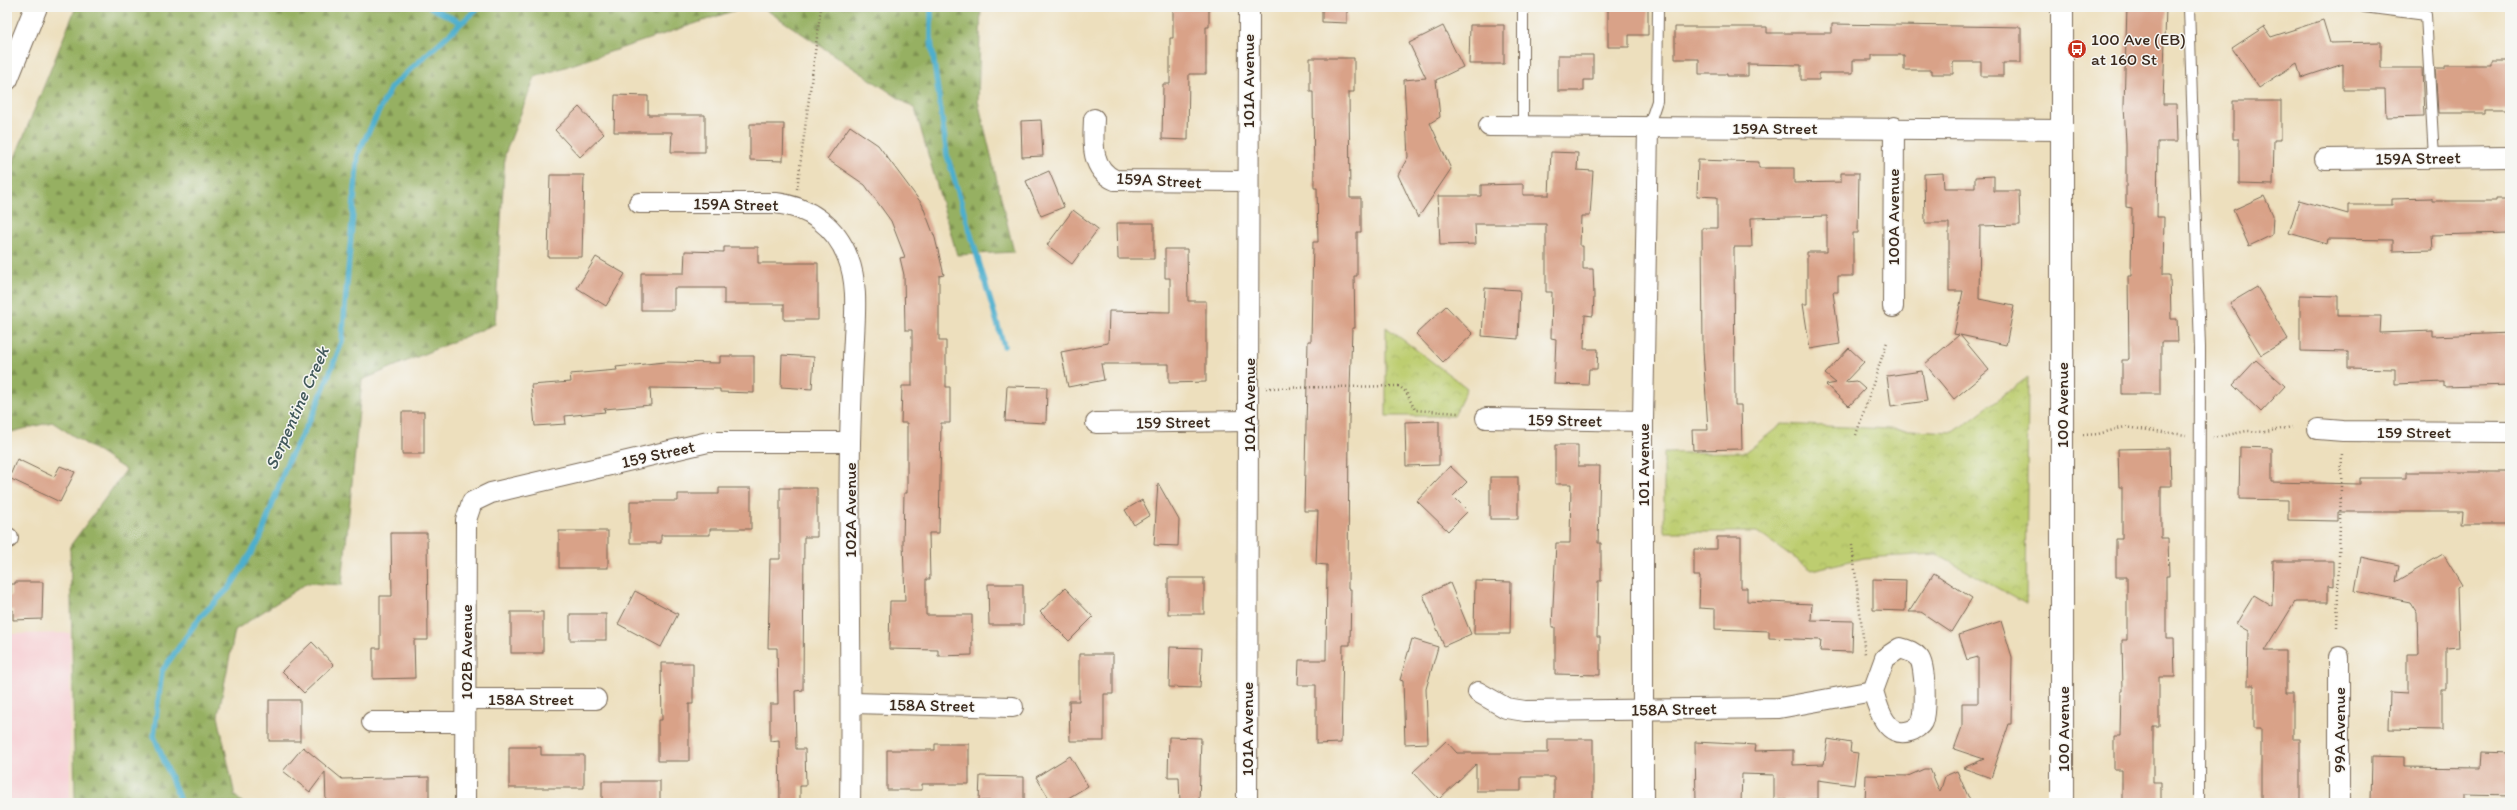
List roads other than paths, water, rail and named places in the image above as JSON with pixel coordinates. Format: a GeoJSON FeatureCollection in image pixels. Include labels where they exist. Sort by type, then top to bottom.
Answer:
{"type":"FeatureCollection","features":[{"type":"Feature","properties":{"kind":"main road"},"geometry":{"type":"LineString","coordinates":[[7,79],[36,7]]}},
{"type":"Feature","properties":{"kind":"main road","name":"100 Avenue"},"geometry":{"type":"LineString","coordinates":[[2062,7],[2062,803]]}},
{"type":"Feature","properties":{"kind":"street","name":"101A Avenue"},"geometry":{"type":"LineString","coordinates":[[1247,803],[1249,7]]}},
{"type":"Feature","properties":{"kind":"street","name":"159A Street"},"geometry":{"type":"LineString","coordinates":[[1094,119],[1095,158],[1108,177],[1115,180],[1248,181]]}},
{"type":"Feature","properties":{"kind":"street","name":"159A Street"},"geometry":{"type":"LineString","coordinates":[[1489,126],[1648,128],[1894,127],[2061,130]]}},
{"type":"Feature","properties":{"kind":"street","name":"100A Avenue"},"geometry":{"type":"LineString","coordinates":[[1893,307],[1894,127]]}},
{"type":"Feature","properties":{"kind":"street","name":"101 Avenue"},"geometry":{"type":"LineString","coordinates":[[1643,803],[1643,421],[1648,128]]}},
{"type":"Feature","properties":{"kind":"street","name":"159A Street"},"geometry":{"type":"LineString","coordinates":[[2325,159],[2510,157]]}},
{"type":"Feature","properties":{"kind":"street","name":"159A Street"},"geometry":{"type":"LineString","coordinates":[[639,203],[776,203],[795,206],[814,216],[826,225]]}},
{"type":"Feature","properties":{"kind":"street","name":"102A Avenue"},"geometry":{"type":"LineString","coordinates":[[826,225],[839,241],[849,259],[854,279],[855,301],[850,442],[852,703],[850,803]]}},
{"type":"Feature","properties":{"kind":"street","name":"159 Street"},"geometry":{"type":"LineString","coordinates":[[1486,418],[1643,421]]}},
{"type":"Feature","properties":{"kind":"street","name":"159 Street"},"geometry":{"type":"LineString","coordinates":[[1096,423],[1249,421]]}},
{"type":"Feature","properties":{"kind":"street","name":"159 Street"},"geometry":{"type":"LineString","coordinates":[[2318,428],[2343,431],[2510,432]]}},
{"type":"Feature","properties":{"kind":"street","name":"159 Street"},"geometry":{"type":"LineString","coordinates":[[472,502],[491,493],[708,442],[850,442]]}},
{"type":"Feature","properties":{"kind":"street","name":"102B Avenue"},"geometry":{"type":"LineString","coordinates":[[465,803],[466,520],[472,502]]}},
{"type":"Feature","properties":{"kind":"street","name":"99A Avenue"},"geometry":{"type":"LineString","coordinates":[[2339,658],[2339,803]]}},
{"type":"Feature","properties":{"kind":"street","name":"158A Street"},"geometry":{"type":"LineString","coordinates":[[1478,692],[1506,708],[1525,711],[1779,708],[1873,692]]}},
{"type":"Feature","properties":{"kind":"street","name":"158A Street"},"geometry":{"type":"LineString","coordinates":[[466,699],[596,699]]}},
{"type":"Feature","properties":{"kind":"street","name":"158A Street"},"geometry":{"type":"LineString","coordinates":[[852,703],[1013,707]]}},
{"type":"Feature","properties":{"kind":"street"},"geometry":{"type":"LineString","coordinates":[[372,722],[465,722]]}},
{"type":"Feature","properties":{"kind":"lane"},"geometry":{"type":"LineString","coordinates":[[1523,7],[1523,127]]}},
{"type":"Feature","properties":{"kind":"lane"},"geometry":{"type":"LineString","coordinates":[[1648,128],[1657,101],[1658,7]]}},
{"type":"Feature","properties":{"kind":"lane"},"geometry":{"type":"LineString","coordinates":[[2188,7],[2200,348],[2199,803]]}},
{"type":"Feature","properties":{"kind":"lane"},"geometry":{"type":"LineString","coordinates":[[2364,7],[2426,14],[2434,158]]}},
{"type":"Feature","properties":{"kind":"waterway"},"geometry":{"type":"LineString","coordinates":[[430,7],[460,22]]}},
{"type":"Feature","properties":{"kind":"waterway","name":"Serpentine Creek"},"geometry":{"type":"LineString","coordinates":[[181,803],[154,736],[162,671],[200,617],[230,587],[260,539],[287,463],[314,412],[342,342],[358,153],[391,87],[479,7]]}},
{"type":"Feature","properties":{"kind":"waterway"},"geometry":{"type":"LineString","coordinates":[[931,7],[931,41],[947,155],[1004,346]]}},
{"type":"Feature","properties":{"kind":"place","name":"100 Ave (EB) at 160 St"},"geometry":{"type":"Point","coordinates":[2077,49]}}]}
